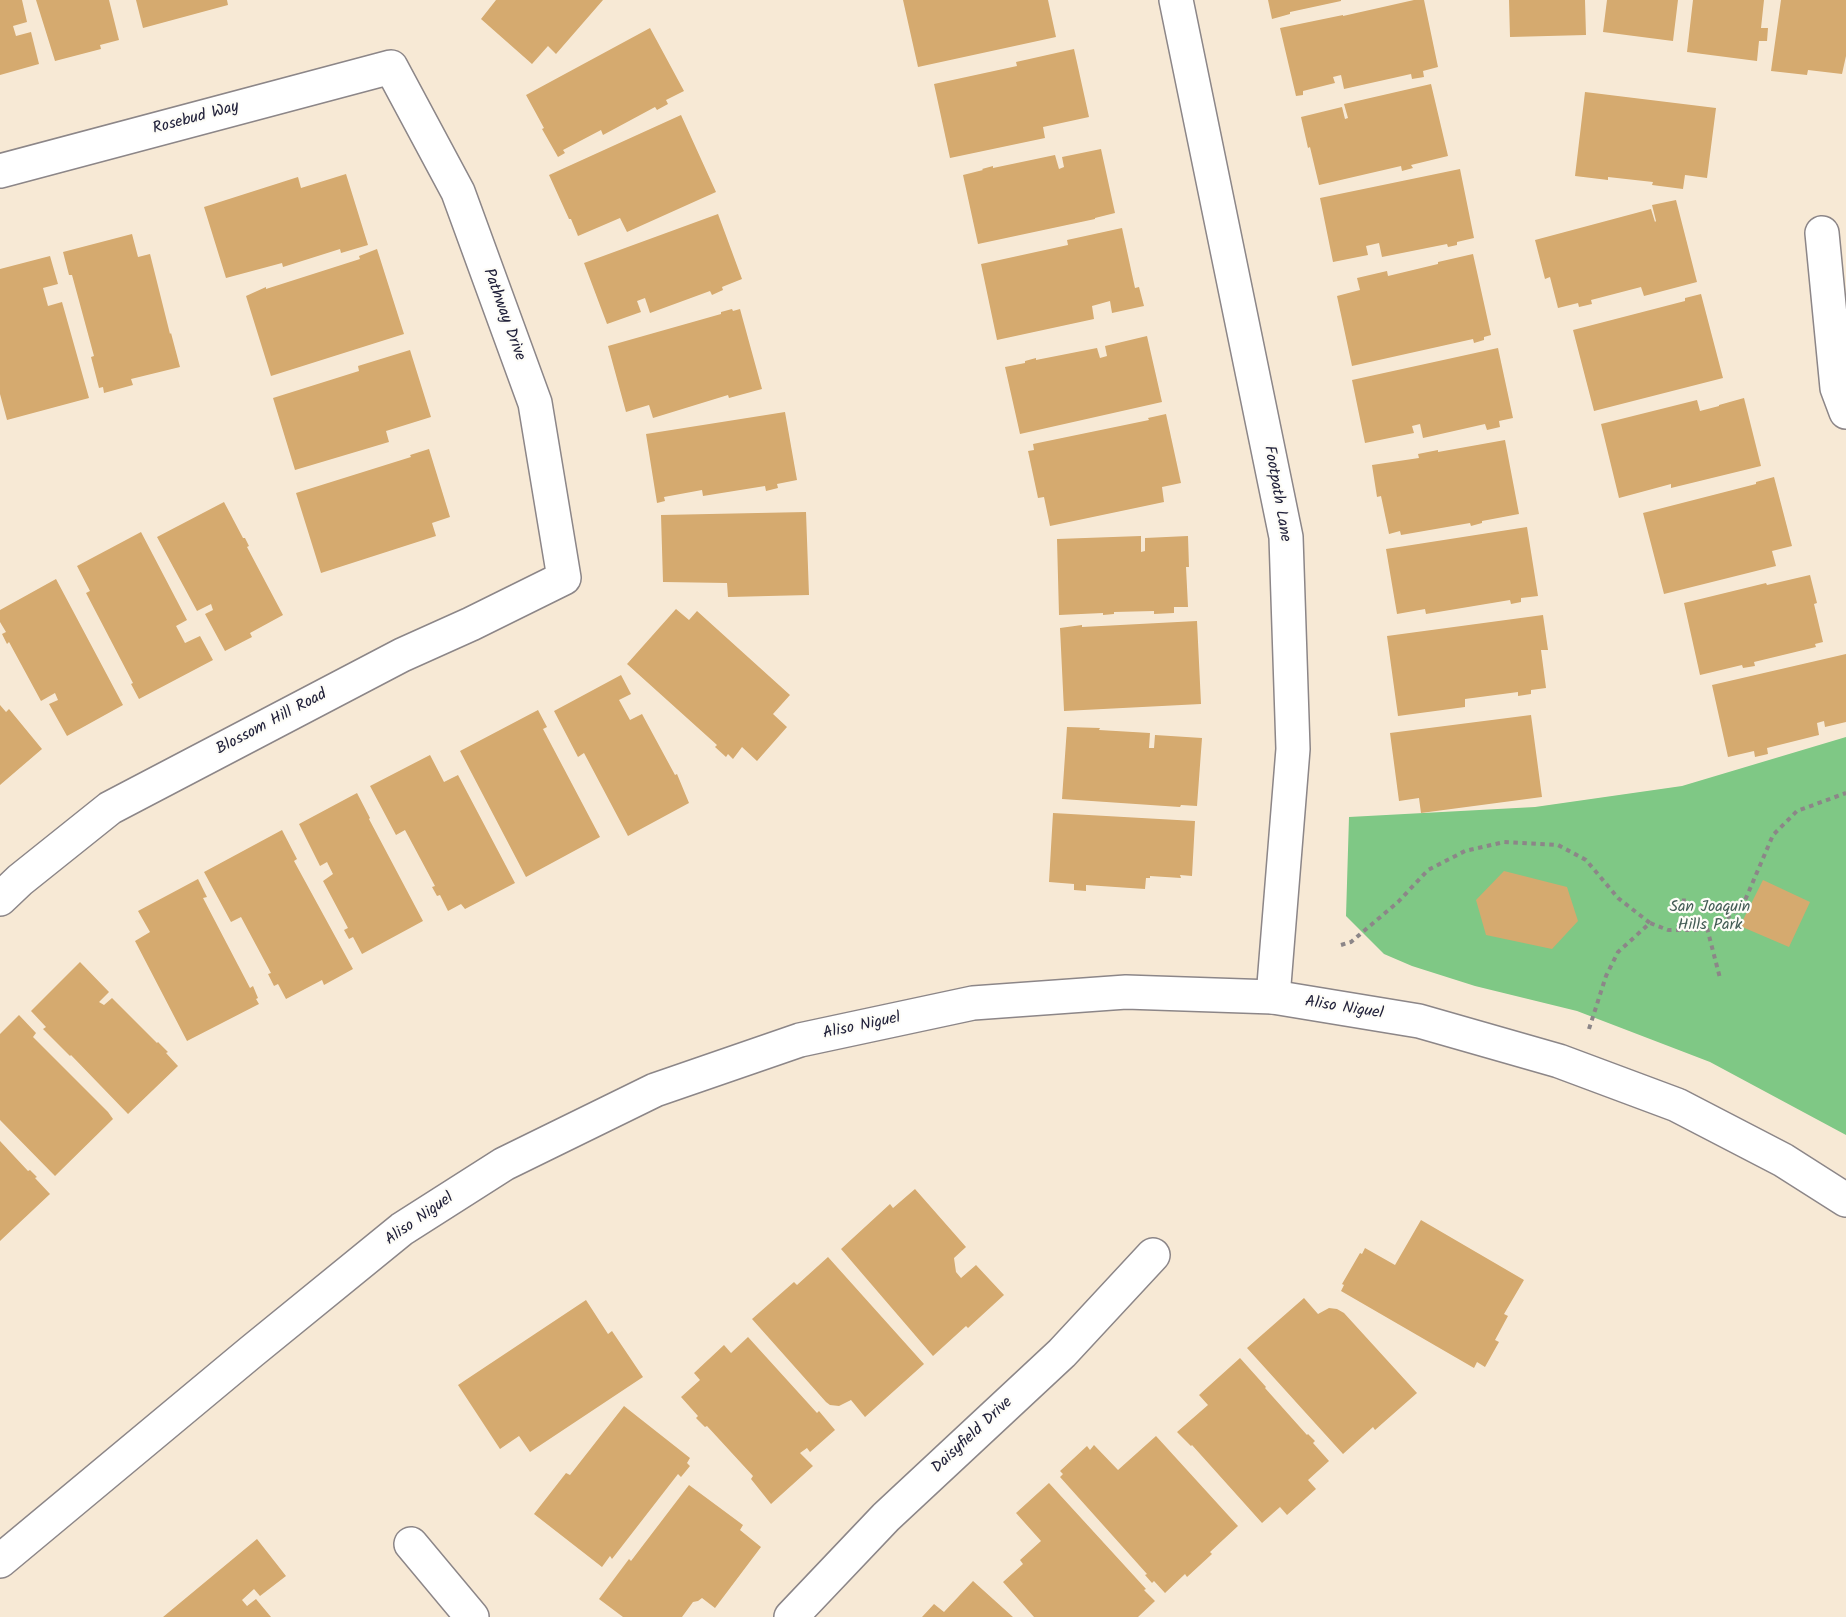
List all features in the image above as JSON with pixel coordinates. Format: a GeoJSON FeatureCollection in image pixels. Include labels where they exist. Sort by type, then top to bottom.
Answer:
{"type":"FeatureCollection","features":[{"type":"Feature","properties":{"kind":"street","name":"Footpath Lane"},"geometry":{"type":"LineString","coordinates":[[1176,0],[1286,537],[1293,749],[1273,997]]}},
{"type":"Feature","properties":{"kind":"street","name":"Rosebud Way"},"geometry":{"type":"LineString","coordinates":[[0,171],[391,67]]}},
{"type":"Feature","properties":{"kind":"street","name":"Pathway Drive"},"geometry":{"type":"LineString","coordinates":[[391,67],[458,192],[535,403],[564,578]]}},
{"type":"Feature","properties":{"kind":"street"},"geometry":{"type":"LineString","coordinates":[[1822,233],[1837,388],[1846,412]]}},
{"type":"Feature","properties":{"kind":"street","name":"Blossom Hill Road"},"geometry":{"type":"LineString","coordinates":[[0,899],[20,880],[110,808],[402,655],[564,578]]}},
{"type":"Feature","properties":{"kind":"street","name":"Aliso Niguel"},"geometry":{"type":"LineString","coordinates":[[0,1561],[402,1229],[504,1164],[655,1090],[800,1040],[974,1004],[1126,992],[1273,997],[1419,1021],[1559,1061],[1677,1105],[1783,1160],[1846,1200]]}},
{"type":"Feature","properties":{"kind":"street","name":"Daisyfield Drive"},"geometry":{"type":"LineString","coordinates":[[791,1617],[886,1517],[1062,1353],[1154,1255]]}},
{"type":"Feature","properties":{"kind":"street"},"geometry":{"type":"LineString","coordinates":[[411,1544],[472,1617]]}},
{"type":"Feature","properties":{"kind":"path"},"geometry":{"type":"LineString","coordinates":[[1341,945],[1351,942],[1398,902],[1428,870],[1465,851],[1504,842],[1558,845],[1586,860],[1618,898],[1650,923],[1668,930],[1716,927],[1743,905],[1773,835],[1797,811],[1846,793]]}},
{"type":"Feature","properties":{"kind":"path"},"geometry":{"type":"LineString","coordinates":[[1683,930],[1684,894]]}},
{"type":"Feature","properties":{"kind":"path"},"geometry":{"type":"LineString","coordinates":[[1576,1068],[1606,976],[1618,952],[1650,923]]}},
{"type":"Feature","properties":{"kind":"path"},"geometry":{"type":"LineString","coordinates":[[1707,928],[1720,978]]}},
{"type":"Feature","properties":{"kind":"green space","name":"San Joaquin Hills Park"},"geometry":{"type":"Polygon","coordinates":[[[1846,737],[1846,1135],[1710,1062],[1577,1011],[1475,986],[1412,966],[1384,954],[1346,916],[1349,817],[1535,807],[1682,786],[1846,737]]]}},
{"type":"Feature","properties":{"kind":"building"},"geometry":{"type":"Polygon","coordinates":[[[0,0],[22,0],[27,22],[13,26],[16,36],[31,32],[39,64],[0,75],[0,0]]]}},
{"type":"Feature","properties":{"kind":"building"},"geometry":{"type":"Polygon","coordinates":[[[36,0],[109,0],[119,40],[100,45],[101,49],[55,61],[36,0]]]}},
{"type":"Feature","properties":{"kind":"building"},"geometry":{"type":"Polygon","coordinates":[[[136,0],[227,0],[228,5],[143,28],[136,0]]]}},
{"type":"Feature","properties":{"kind":"building"},"geometry":{"type":"Polygon","coordinates":[[[496,0],[603,0],[556,54],[548,46],[532,64],[481,19],[496,0]]]}},
{"type":"Feature","properties":{"kind":"building"},"geometry":{"type":"Polygon","coordinates":[[[903,0],[1048,0],[1056,37],[918,67],[903,0]]]}},
{"type":"Feature","properties":{"kind":"building"},"geometry":{"type":"Polygon","coordinates":[[[1268,0],[1341,1],[1290,12],[1290,14],[1272,19],[1268,0]]]}},
{"type":"Feature","properties":{"kind":"building"},"geometry":{"type":"Polygon","coordinates":[[[1414,0],[1424,0],[1438,67],[1423,71],[1424,77],[1412,79],[1411,74],[1344,89],[1341,75],[1333,77],[1335,83],[1303,91],[1303,95],[1296,96],[1280,28],[1414,0]]]}},
{"type":"Feature","properties":{"kind":"building"},"geometry":{"type":"Polygon","coordinates":[[[1509,0],[1585,0],[1586,35],[1510,37],[1509,0]]]}},
{"type":"Feature","properties":{"kind":"building"},"geometry":{"type":"Polygon","coordinates":[[[1607,0],[1678,0],[1673,41],[1603,32],[1607,0]]]}},
{"type":"Feature","properties":{"kind":"building"},"geometry":{"type":"Polygon","coordinates":[[[1693,0],[1764,0],[1761,28],[1768,28],[1767,41],[1759,41],[1757,61],[1687,52],[1693,0]]]}},
{"type":"Feature","properties":{"kind":"building"},"geometry":{"type":"Polygon","coordinates":[[[1781,0],[1846,0],[1846,56],[1842,74],[1808,70],[1807,75],[1771,71],[1781,0]]]}},
{"type":"Feature","properties":{"kind":"building"},"geometry":{"type":"Polygon","coordinates":[[[650,28],[684,91],[666,100],[668,104],[657,110],[655,107],[603,135],[601,130],[563,150],[565,153],[558,157],[526,95],[650,28]]]}},
{"type":"Feature","properties":{"kind":"building"},"geometry":{"type":"Polygon","coordinates":[[[1074,49],[1089,117],[1043,127],[1045,138],[950,158],[934,84],[1017,66],[1016,62],[1074,49]]]}},
{"type":"Feature","properties":{"kind":"building"},"geometry":{"type":"Polygon","coordinates":[[[1431,84],[1448,156],[1411,165],[1413,168],[1402,171],[1401,166],[1319,185],[1301,117],[1342,107],[1345,119],[1348,118],[1344,104],[1431,84]]]}},
{"type":"Feature","properties":{"kind":"building"},"geometry":{"type":"Polygon","coordinates":[[[1585,92],[1716,108],[1707,178],[1685,175],[1683,189],[1652,185],[1653,182],[1575,176],[1585,92]]]}},
{"type":"Feature","properties":{"kind":"building"},"geometry":{"type":"Polygon","coordinates":[[[681,115],[716,192],[627,232],[620,218],[578,236],[549,175],[681,115]]]}},
{"type":"Feature","properties":{"kind":"building"},"geometry":{"type":"Polygon","coordinates":[[[1101,149],[1115,213],[978,244],[963,175],[993,166],[993,168],[1055,155],[1059,169],[1064,167],[1062,157],[1101,149]]]}},
{"type":"Feature","properties":{"kind":"building"},"geometry":{"type":"Polygon","coordinates":[[[1460,169],[1474,238],[1448,247],[1447,244],[1382,257],[1379,243],[1366,246],[1368,255],[1333,262],[1320,198],[1460,169]]]}},
{"type":"Feature","properties":{"kind":"building"},"geometry":{"type":"Polygon","coordinates":[[[346,174],[368,245],[341,253],[340,249],[283,267],[282,263],[226,278],[204,207],[298,177],[301,188],[346,174]]]}},
{"type":"Feature","properties":{"kind":"building"},"geometry":{"type":"Polygon","coordinates":[[[1676,200],[1697,282],[1644,296],[1641,287],[1591,300],[1592,304],[1579,307],[1578,303],[1558,308],[1550,277],[1545,279],[1535,240],[1651,209],[1655,222],[1652,205],[1676,200]]]}},
{"type":"Feature","properties":{"kind":"building"},"geometry":{"type":"Polygon","coordinates":[[[718,214],[742,279],[722,287],[723,290],[712,295],[710,291],[650,313],[645,298],[637,301],[641,312],[607,324],[584,263],[718,214]]]}},
{"type":"Feature","properties":{"kind":"building"},"geometry":{"type":"Polygon","coordinates":[[[1122,228],[1135,288],[1139,287],[1144,306],[1112,313],[1110,301],[1092,306],[1094,319],[997,340],[981,264],[1068,245],[1067,240],[1122,228]]]}},
{"type":"Feature","properties":{"kind":"building"},"geometry":{"type":"Polygon","coordinates":[[[132,234],[138,257],[150,254],[180,367],[131,379],[133,385],[104,393],[103,387],[99,388],[91,357],[94,356],[72,275],[69,275],[63,252],[132,234]]]}},
{"type":"Feature","properties":{"kind":"building"},"geometry":{"type":"Polygon","coordinates":[[[377,249],[404,334],[271,376],[246,296],[266,287],[266,289],[360,259],[359,256],[377,249]]]}},
{"type":"Feature","properties":{"kind":"building"},"geometry":{"type":"Polygon","coordinates":[[[1473,254],[1491,335],[1474,343],[1473,339],[1352,366],[1337,296],[1360,290],[1357,278],[1387,271],[1388,276],[1473,254]]]}},
{"type":"Feature","properties":{"kind":"building"},"geometry":{"type":"Polygon","coordinates":[[[50,256],[58,284],[43,288],[48,306],[62,302],[89,398],[7,420],[0,394],[0,269],[50,256]]]}},
{"type":"Feature","properties":{"kind":"building"},"geometry":{"type":"Polygon","coordinates":[[[1701,294],[1723,378],[1594,411],[1573,330],[1685,301],[1685,298],[1701,294]]]}},
{"type":"Feature","properties":{"kind":"building"},"geometry":{"type":"Polygon","coordinates":[[[732,309],[733,311],[740,309],[762,389],[729,398],[728,395],[653,418],[649,405],[626,412],[608,346],[732,309]]]}},
{"type":"Feature","properties":{"kind":"building"},"geometry":{"type":"Polygon","coordinates":[[[1147,336],[1162,402],[1020,434],[1005,367],[1036,358],[1036,360],[1097,348],[1100,358],[1107,356],[1105,346],[1147,336]]]}},
{"type":"Feature","properties":{"kind":"building"},"geometry":{"type":"Polygon","coordinates":[[[1498,348],[1513,418],[1499,421],[1500,427],[1487,430],[1485,424],[1423,438],[1420,424],[1412,426],[1414,433],[1365,443],[1352,380],[1498,348]]]}},
{"type":"Feature","properties":{"kind":"building"},"geometry":{"type":"Polygon","coordinates":[[[410,350],[431,417],[386,431],[389,442],[295,470],[273,398],[359,371],[358,366],[410,350]]]}},
{"type":"Feature","properties":{"kind":"building"},"geometry":{"type":"Polygon","coordinates":[[[1744,398],[1761,466],[1671,488],[1671,484],[1619,498],[1601,424],[1697,400],[1700,411],[1744,398]]]}},
{"type":"Feature","properties":{"kind":"building"},"geometry":{"type":"Polygon","coordinates":[[[785,412],[797,480],[777,484],[778,488],[766,491],[765,486],[703,496],[702,490],[664,497],[665,501],[657,503],[646,434],[785,412]]]}},
{"type":"Feature","properties":{"kind":"building"},"geometry":{"type":"Polygon","coordinates":[[[1166,414],[1181,483],[1162,487],[1164,502],[1050,526],[1044,497],[1038,498],[1028,451],[1034,450],[1033,444],[1149,420],[1148,418],[1166,414]]]}},
{"type":"Feature","properties":{"kind":"building"},"geometry":{"type":"Polygon","coordinates":[[[1505,440],[1519,514],[1482,521],[1482,523],[1471,526],[1470,523],[1401,535],[1400,531],[1389,534],[1381,496],[1377,497],[1372,465],[1419,458],[1418,454],[1438,450],[1438,452],[1505,440]]]}},
{"type":"Feature","properties":{"kind":"building"},"geometry":{"type":"Polygon","coordinates":[[[429,449],[450,517],[432,523],[436,536],[321,573],[296,493],[411,457],[410,455],[429,449]]]}},
{"type":"Feature","properties":{"kind":"building"},"geometry":{"type":"Polygon","coordinates":[[[1774,477],[1792,546],[1772,551],[1776,566],[1664,594],[1643,513],[1756,484],[1756,482],[1774,477]]]}},
{"type":"Feature","properties":{"kind":"building"},"geometry":{"type":"Polygon","coordinates":[[[224,502],[245,538],[249,546],[247,547],[283,615],[250,633],[252,637],[225,651],[205,614],[213,610],[211,604],[197,611],[157,537],[224,502]]]}},
{"type":"Feature","properties":{"kind":"building"},"geometry":{"type":"Polygon","coordinates":[[[806,512],[809,595],[728,597],[727,583],[663,582],[661,515],[806,512]]]}},
{"type":"Feature","properties":{"kind":"building"},"geometry":{"type":"Polygon","coordinates":[[[1527,527],[1538,596],[1521,598],[1521,602],[1511,604],[1510,600],[1426,614],[1425,609],[1397,614],[1386,549],[1527,527]]]}},
{"type":"Feature","properties":{"kind":"building"},"geometry":{"type":"Polygon","coordinates":[[[141,532],[187,620],[176,626],[185,643],[200,636],[213,660],[139,699],[86,593],[90,591],[77,566],[141,532]]]}},
{"type":"Feature","properties":{"kind":"building"},"geometry":{"type":"Polygon","coordinates":[[[1141,536],[1141,552],[1145,551],[1145,538],[1188,536],[1189,567],[1186,567],[1188,607],[1174,607],[1174,613],[1154,614],[1154,611],[1114,612],[1114,614],[1103,615],[1103,613],[1059,615],[1057,539],[1141,536]]]}},
{"type":"Feature","properties":{"kind":"building"},"geometry":{"type":"Polygon","coordinates":[[[1810,575],[1823,642],[1815,644],[1816,647],[1754,662],[1755,666],[1743,668],[1742,665],[1700,675],[1684,603],[1810,575]]]}},
{"type":"Feature","properties":{"kind":"building"},"geometry":{"type":"Polygon","coordinates":[[[56,579],[123,705],[67,736],[49,704],[58,700],[55,693],[41,701],[9,642],[7,644],[2,634],[6,632],[0,622],[0,610],[56,579]]]}},
{"type":"Feature","properties":{"kind":"building"},"geometry":{"type":"Polygon","coordinates":[[[676,609],[689,620],[697,611],[790,695],[773,714],[787,727],[757,761],[742,747],[733,759],[728,754],[726,757],[715,747],[717,745],[627,664],[676,609]]]}},
{"type":"Feature","properties":{"kind":"building"},"geometry":{"type":"Polygon","coordinates":[[[1543,615],[1548,650],[1541,650],[1546,688],[1531,690],[1531,694],[1518,696],[1518,692],[1465,699],[1465,707],[1398,716],[1387,636],[1543,615]]]}},
{"type":"Feature","properties":{"kind":"building"},"geometry":{"type":"Polygon","coordinates":[[[1197,621],[1201,704],[1064,711],[1060,628],[1082,625],[1082,627],[1197,621]]]}},
{"type":"Feature","properties":{"kind":"building"},"geometry":{"type":"Polygon","coordinates":[[[1846,654],[1846,722],[1825,727],[1824,721],[1817,723],[1819,735],[1767,748],[1768,754],[1755,757],[1754,751],[1728,757],[1712,685],[1846,654]]]}},
{"type":"Feature","properties":{"kind":"building"},"geometry":{"type":"Polygon","coordinates":[[[621,675],[631,694],[619,700],[630,720],[642,714],[675,775],[677,774],[689,803],[628,836],[584,753],[578,757],[554,711],[621,675]]]}},
{"type":"Feature","properties":{"kind":"building"},"geometry":{"type":"Polygon","coordinates":[[[0,705],[6,712],[9,709],[42,749],[0,785],[0,705]]]}},
{"type":"Feature","properties":{"kind":"building"},"geometry":{"type":"Polygon","coordinates":[[[538,710],[547,727],[543,729],[600,837],[526,877],[460,751],[538,710]]]}},
{"type":"Feature","properties":{"kind":"building"},"geometry":{"type":"Polygon","coordinates":[[[1531,715],[1542,797],[1421,813],[1419,798],[1399,801],[1390,733],[1531,715]]]}},
{"type":"Feature","properties":{"kind":"building"},"geometry":{"type":"Polygon","coordinates":[[[1067,727],[1150,733],[1149,748],[1154,748],[1155,735],[1202,738],[1197,806],[1181,805],[1180,807],[1062,799],[1067,727]]]}},
{"type":"Feature","properties":{"kind":"building"},"geometry":{"type":"Polygon","coordinates":[[[430,755],[444,782],[458,775],[515,883],[465,909],[461,904],[448,911],[440,895],[437,896],[432,887],[435,886],[405,830],[396,835],[370,786],[430,755]]]}},
{"type":"Feature","properties":{"kind":"building"},"geometry":{"type":"Polygon","coordinates":[[[357,793],[423,921],[362,954],[353,937],[349,939],[344,930],[348,928],[323,881],[333,874],[327,862],[320,866],[299,824],[357,793]]]}},
{"type":"Feature","properties":{"kind":"building"},"geometry":{"type":"Polygon","coordinates":[[[1053,813],[1195,821],[1192,876],[1180,875],[1181,878],[1150,876],[1146,878],[1145,889],[1086,885],[1086,891],[1074,890],[1074,884],[1049,882],[1053,813]]]}},
{"type":"Feature","properties":{"kind":"building"},"geometry":{"type":"Polygon","coordinates":[[[282,830],[297,859],[294,861],[353,969],[324,985],[322,980],[286,999],[278,984],[274,986],[268,974],[271,973],[241,917],[231,922],[204,872],[282,830]]]}},
{"type":"Feature","properties":{"kind":"building"},"geometry":{"type":"Polygon","coordinates":[[[1504,871],[1567,887],[1578,921],[1552,949],[1486,935],[1476,900],[1504,871]]]}},
{"type":"Feature","properties":{"kind":"building"},"geometry":{"type":"Polygon","coordinates":[[[198,879],[207,897],[203,898],[250,988],[253,986],[259,1004],[187,1041],[135,941],[150,932],[138,911],[198,879]]]}},
{"type":"Feature","properties":{"kind":"building"},"geometry":{"type":"Polygon","coordinates":[[[1763,880],[1810,902],[1789,947],[1740,926],[1763,880]]]}},
{"type":"Feature","properties":{"kind":"building"},"geometry":{"type":"Polygon","coordinates":[[[80,962],[109,992],[99,1002],[104,1005],[112,998],[168,1052],[166,1053],[178,1066],[128,1114],[43,1029],[46,1027],[31,1011],[80,962]]]}},
{"type":"Feature","properties":{"kind":"building"},"geometry":{"type":"Polygon","coordinates":[[[19,1015],[36,1033],[33,1037],[113,1119],[55,1176],[0,1120],[0,1034],[19,1015]]]}},
{"type":"Feature","properties":{"kind":"building"},"geometry":{"type":"Polygon","coordinates":[[[0,1141],[28,1171],[30,1170],[37,1177],[35,1178],[50,1194],[0,1241],[0,1141]]]}},
{"type":"Feature","properties":{"kind":"building"},"geometry":{"type":"Polygon","coordinates":[[[915,1189],[966,1247],[954,1258],[956,1272],[961,1278],[976,1265],[1004,1295],[933,1356],[841,1249],[890,1204],[893,1208],[915,1189]]]}},
{"type":"Feature","properties":{"kind":"building"},"geometry":{"type":"Polygon","coordinates":[[[1421,1220],[1524,1280],[1504,1314],[1508,1316],[1495,1340],[1499,1342],[1485,1367],[1477,1362],[1474,1368],[1341,1291],[1344,1285],[1342,1284],[1365,1248],[1395,1265],[1421,1220]]]}},
{"type":"Feature","properties":{"kind":"building"},"geometry":{"type":"Polygon","coordinates":[[[828,1257],[924,1364],[865,1417],[851,1400],[839,1406],[826,1402],[752,1319],[794,1282],[797,1285],[828,1257]]]}},
{"type":"Feature","properties":{"kind":"building"},"geometry":{"type":"Polygon","coordinates":[[[1304,1298],[1318,1314],[1329,1308],[1344,1313],[1417,1393],[1375,1430],[1373,1427],[1343,1454],[1247,1348],[1304,1298]]]}},
{"type":"Feature","properties":{"kind":"building"},"geometry":{"type":"Polygon","coordinates":[[[586,1300],[608,1334],[612,1331],[643,1377],[530,1452],[519,1436],[500,1449],[458,1385],[586,1300]]]}},
{"type":"Feature","properties":{"kind":"building"},"geometry":{"type":"Polygon","coordinates":[[[748,1337],[835,1430],[810,1452],[807,1448],[800,1453],[813,1466],[771,1504],[751,1479],[753,1476],[707,1426],[705,1427],[696,1418],[698,1416],[681,1397],[700,1380],[694,1373],[724,1345],[731,1353],[748,1337]]]}},
{"type":"Feature","properties":{"kind":"building"},"geometry":{"type":"Polygon","coordinates":[[[1240,1358],[1307,1435],[1315,1441],[1313,1443],[1329,1461],[1308,1480],[1316,1489],[1287,1515],[1280,1507],[1262,1523],[1192,1445],[1177,1432],[1208,1405],[1199,1395],[1240,1358]]]}},
{"type":"Feature","properties":{"kind":"building"},"geometry":{"type":"Polygon","coordinates":[[[624,1406],[690,1458],[687,1463],[690,1466],[681,1477],[678,1474],[612,1559],[610,1556],[602,1567],[534,1514],[566,1473],[570,1475],[624,1406]]]}},
{"type":"Feature","properties":{"kind":"building"},"geometry":{"type":"Polygon","coordinates":[[[1156,1436],[1238,1526],[1187,1577],[1185,1574],[1165,1593],[1154,1581],[1152,1583],[1145,1575],[1147,1574],[1060,1477],[1063,1474],[1060,1471],[1087,1446],[1090,1450],[1094,1445],[1118,1470],[1156,1436]]]}},
{"type":"Feature","properties":{"kind":"building"},"geometry":{"type":"Polygon","coordinates":[[[1049,1483],[1155,1601],[1138,1617],[1034,1617],[1003,1582],[1023,1564],[1020,1560],[1041,1541],[1016,1513],[1049,1483]]]}},
{"type":"Feature","properties":{"kind":"building"},"geometry":{"type":"Polygon","coordinates":[[[689,1485],[743,1525],[740,1530],[761,1547],[715,1608],[702,1598],[693,1602],[682,1617],[623,1617],[599,1599],[689,1485]]]}},
{"type":"Feature","properties":{"kind":"building"},"geometry":{"type":"Polygon","coordinates":[[[257,1539],[286,1576],[260,1596],[254,1589],[242,1600],[247,1606],[256,1599],[271,1617],[163,1617],[257,1539]]]}},
{"type":"Feature","properties":{"kind":"building"},"geometry":{"type":"Polygon","coordinates":[[[973,1581],[1013,1617],[922,1617],[934,1604],[944,1612],[973,1581]]]}}]}
